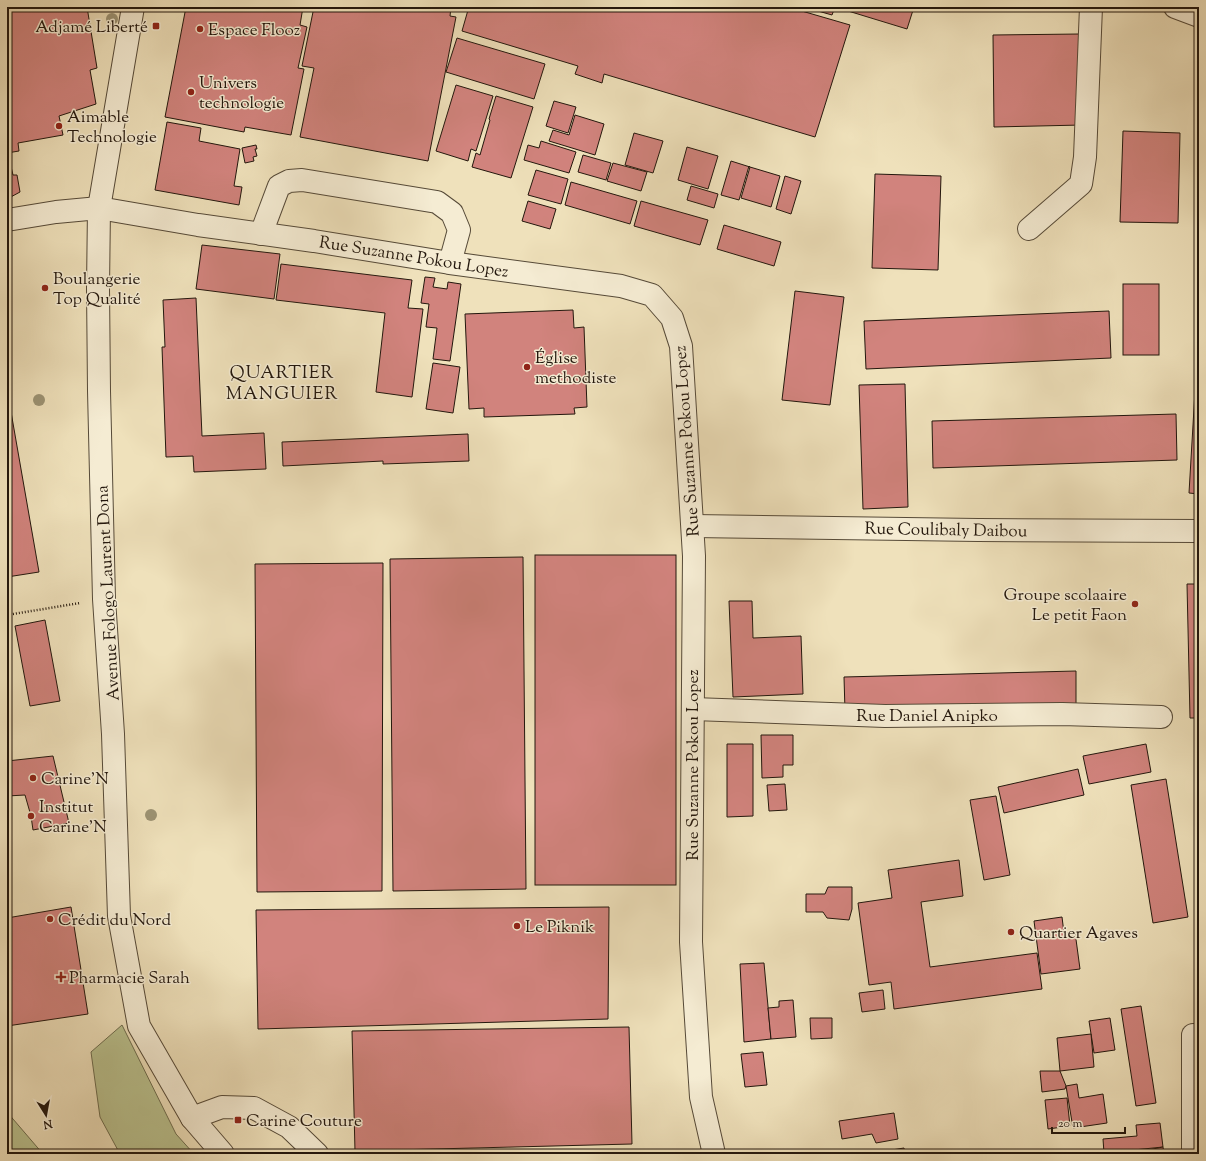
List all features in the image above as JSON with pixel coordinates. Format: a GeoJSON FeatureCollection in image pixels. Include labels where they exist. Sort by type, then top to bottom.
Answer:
{"type":"FeatureCollection","features":[{"type":"Feature","properties":{"kind":"street","name":"Avenue Fologo Laurent Dona"},"geometry":{"type":"LineString","coordinates":[[133,7],[99,208],[99,391],[104,599],[113,734],[118,916],[139,1026],[192,1118],[223,1154]]}},
{"type":"Feature","properties":{"kind":"street"},"geometry":{"type":"LineString","coordinates":[[1030,229],[1081,184],[1085,157],[1091,7]]}},
{"type":"Feature","properties":{"kind":"street"},"geometry":{"type":"LineString","coordinates":[[1175,7],[1199,16]]}},
{"type":"Feature","properties":{"kind":"street"},"geometry":{"type":"LineString","coordinates":[[262,234],[280,186],[289,181],[302,180],[437,202],[452,213],[459,230],[450,263]]}},
{"type":"Feature","properties":{"kind":"street","name":"Rue Suzanne Pokou Lopez"},"geometry":{"type":"LineString","coordinates":[[7,220],[56,212],[99,208],[198,225],[450,263],[621,286],[652,296],[672,318],[681,346],[694,556],[691,942],[701,1097],[714,1154]]}},
{"type":"Feature","properties":{"kind":"street","name":"Rue Coulibaly Daibou"},"geometry":{"type":"LineString","coordinates":[[693,526],[1199,531]]}},
{"type":"Feature","properties":{"kind":"street","name":"Rue Daniel Anipko"},"geometry":{"type":"LineString","coordinates":[[693,709],[885,716],[1062,714],[1161,717]]}},
{"type":"Feature","properties":{"kind":"street"},"geometry":{"type":"LineString","coordinates":[[1193,1035],[1193,1154]]}},
{"type":"Feature","properties":{"kind":"street"},"geometry":{"type":"LineString","coordinates":[[192,1118],[222,1107],[254,1108],[289,1127],[317,1154]]}},
{"type":"Feature","properties":{"kind":"path"},"geometry":{"type":"LineString","coordinates":[[7,615],[104,599]]}},
{"type":"Feature","properties":{"kind":"green space"},"geometry":{"type":"Polygon","coordinates":[[[122,1025],[176,1134],[194,1154],[120,1154],[100,1117],[91,1052],[122,1025]]]}},
{"type":"Feature","properties":{"kind":"green space"},"geometry":{"type":"Polygon","coordinates":[[[7,1112],[43,1154],[7,1154],[7,1112]]]}},
{"type":"Feature","properties":{"kind":"building"},"geometry":{"type":"Polygon","coordinates":[[[7,7],[87,7],[97,68],[90,70],[96,104],[59,116],[63,135],[18,143],[19,151],[7,153],[7,7]]]}},
{"type":"Feature","properties":{"kind":"building"},"geometry":{"type":"Polygon","coordinates":[[[186,7],[303,7],[300,25],[307,27],[298,68],[304,69],[291,135],[245,127],[244,132],[165,117],[186,7]]]}},
{"type":"Feature","properties":{"kind":"building"},"geometry":{"type":"Polygon","coordinates":[[[314,7],[451,7],[450,16],[456,17],[428,161],[300,137],[314,68],[302,66],[314,7]]]}},
{"type":"Feature","properties":{"kind":"building"},"geometry":{"type":"Polygon","coordinates":[[[458,7],[788,7],[850,25],[815,137],[604,74],[602,83],[575,74],[578,66],[462,31],[468,10],[458,7]]]}},
{"type":"Feature","properties":{"kind":"building"},"geometry":{"type":"Polygon","coordinates":[[[804,7],[835,7],[832,15],[804,7]]]}},
{"type":"Feature","properties":{"kind":"building"},"geometry":{"type":"Polygon","coordinates":[[[835,7],[914,7],[907,29],[835,7]]]}},
{"type":"Feature","properties":{"kind":"building"},"geometry":{"type":"Polygon","coordinates":[[[1080,34],[1082,125],[994,127],[993,35],[1080,34]]]}},
{"type":"Feature","properties":{"kind":"building"},"geometry":{"type":"Polygon","coordinates":[[[457,38],[545,64],[534,99],[446,72],[457,38]]]}},
{"type":"Feature","properties":{"kind":"building"},"geometry":{"type":"Polygon","coordinates":[[[456,85],[493,96],[476,151],[471,149],[468,161],[436,151],[456,85]]]}},
{"type":"Feature","properties":{"kind":"building"},"geometry":{"type":"Polygon","coordinates":[[[496,96],[533,107],[511,178],[472,167],[476,153],[480,155],[496,96]]]}},
{"type":"Feature","properties":{"kind":"building"},"geometry":{"type":"Polygon","coordinates":[[[554,101],[576,107],[568,133],[546,126],[554,101]]]}},
{"type":"Feature","properties":{"kind":"building"},"geometry":{"type":"Polygon","coordinates":[[[575,115],[604,124],[595,155],[549,141],[553,130],[569,135],[575,115]]]}},
{"type":"Feature","properties":{"kind":"building"},"geometry":{"type":"Polygon","coordinates":[[[167,122],[201,128],[199,141],[240,149],[234,186],[242,187],[239,205],[155,190],[167,122]]]}},
{"type":"Feature","properties":{"kind":"building"},"geometry":{"type":"Polygon","coordinates":[[[1123,131],[1180,133],[1178,223],[1120,222],[1123,131]]]}},
{"type":"Feature","properties":{"kind":"building"},"geometry":{"type":"Polygon","coordinates":[[[634,133],[663,141],[653,173],[625,165],[634,133]]]}},
{"type":"Feature","properties":{"kind":"building"},"geometry":{"type":"Polygon","coordinates":[[[541,141],[576,152],[569,173],[524,160],[528,145],[539,148],[541,141]]]}},
{"type":"Feature","properties":{"kind":"building"},"geometry":{"type":"Polygon","coordinates":[[[256,145],[257,149],[255,149],[257,156],[253,157],[254,161],[245,163],[242,148],[256,145]]]}},
{"type":"Feature","properties":{"kind":"building"},"geometry":{"type":"Polygon","coordinates":[[[687,147],[718,156],[708,189],[678,180],[687,147]]]}},
{"type":"Feature","properties":{"kind":"building"},"geometry":{"type":"Polygon","coordinates":[[[7,154],[13,175],[17,175],[20,192],[7,199],[7,154]]]}},
{"type":"Feature","properties":{"kind":"building"},"geometry":{"type":"Polygon","coordinates":[[[583,155],[611,163],[606,180],[578,172],[583,155]]]}},
{"type":"Feature","properties":{"kind":"building"},"geometry":{"type":"Polygon","coordinates":[[[731,161],[749,167],[739,200],[721,195],[731,161]]]}},
{"type":"Feature","properties":{"kind":"building"},"geometry":{"type":"Polygon","coordinates":[[[613,163],[647,172],[641,191],[607,181],[613,163]]]}},
{"type":"Feature","properties":{"kind":"building"},"geometry":{"type":"Polygon","coordinates":[[[750,167],[780,176],[771,207],[741,198],[750,167]]]}},
{"type":"Feature","properties":{"kind":"building"},"geometry":{"type":"Polygon","coordinates":[[[536,170],[568,179],[561,204],[528,195],[536,170]]]}},
{"type":"Feature","properties":{"kind":"building"},"geometry":{"type":"Polygon","coordinates":[[[875,174],[941,176],[938,270],[872,268],[875,174]]]}},
{"type":"Feature","properties":{"kind":"building"},"geometry":{"type":"Polygon","coordinates":[[[785,176],[801,181],[791,214],[776,209],[785,176]]]}},
{"type":"Feature","properties":{"kind":"building"},"geometry":{"type":"Polygon","coordinates":[[[571,182],[637,201],[630,224],[565,205],[571,182]]]}},
{"type":"Feature","properties":{"kind":"building"},"geometry":{"type":"Polygon","coordinates":[[[691,186],[718,194],[714,208],[687,200],[691,186]]]}},
{"type":"Feature","properties":{"kind":"building"},"geometry":{"type":"Polygon","coordinates":[[[528,201],[556,209],[550,229],[522,221],[528,201]]]}},
{"type":"Feature","properties":{"kind":"building"},"geometry":{"type":"Polygon","coordinates":[[[641,201],[708,220],[700,245],[634,226],[641,201]]]}},
{"type":"Feature","properties":{"kind":"building"},"geometry":{"type":"Polygon","coordinates":[[[724,225],[781,242],[774,266],[717,249],[724,225]]]}},
{"type":"Feature","properties":{"kind":"building"},"geometry":{"type":"Polygon","coordinates":[[[202,245],[280,254],[274,299],[196,289],[202,245]]]}},
{"type":"Feature","properties":{"kind":"building"},"geometry":{"type":"Polygon","coordinates":[[[281,264],[412,280],[408,308],[423,309],[412,397],[376,392],[385,313],[276,300],[281,264]]]}},
{"type":"Feature","properties":{"kind":"building"},"geometry":{"type":"Polygon","coordinates":[[[425,277],[435,278],[433,287],[447,289],[448,282],[461,284],[450,361],[433,359],[437,328],[426,327],[429,304],[421,303],[425,277]]]}},
{"type":"Feature","properties":{"kind":"building"},"geometry":{"type":"Polygon","coordinates":[[[1123,284],[1159,284],[1159,355],[1123,355],[1123,284]]]}},
{"type":"Feature","properties":{"kind":"building"},"geometry":{"type":"Polygon","coordinates":[[[795,291],[844,297],[830,405],[782,400],[795,291]]]}},
{"type":"Feature","properties":{"kind":"building"},"geometry":{"type":"Polygon","coordinates":[[[196,298],[202,436],[264,433],[266,469],[194,472],[193,456],[166,457],[162,347],[165,347],[163,300],[196,298]]]}},
{"type":"Feature","properties":{"kind":"building","name":"Église methodiste"},"geometry":{"type":"Polygon","coordinates":[[[573,310],[574,328],[584,327],[587,407],[574,408],[575,414],[484,417],[484,408],[469,409],[465,314],[573,310]]]}},
{"type":"Feature","properties":{"kind":"building"},"geometry":{"type":"Polygon","coordinates":[[[1109,311],[1111,358],[866,369],[864,321],[1109,311]]]}},
{"type":"Feature","properties":{"kind":"building"},"geometry":{"type":"Polygon","coordinates":[[[1199,323],[1199,494],[1189,493],[1199,323]]]}},
{"type":"Feature","properties":{"kind":"building"},"geometry":{"type":"Polygon","coordinates":[[[433,363],[460,367],[453,413],[426,409],[433,363]]]}},
{"type":"Feature","properties":{"kind":"building"},"geometry":{"type":"Polygon","coordinates":[[[905,384],[908,507],[863,509],[859,385],[905,384]]]}},
{"type":"Feature","properties":{"kind":"building"},"geometry":{"type":"Polygon","coordinates":[[[7,389],[39,572],[7,577],[7,389]]]}},
{"type":"Feature","properties":{"kind":"building"},"geometry":{"type":"Polygon","coordinates":[[[1176,414],[1177,460],[933,468],[932,421],[1176,414]]]}},
{"type":"Feature","properties":{"kind":"building"},"geometry":{"type":"Polygon","coordinates":[[[468,434],[469,461],[383,464],[383,461],[283,466],[282,442],[468,434]]]}},
{"type":"Feature","properties":{"kind":"building"},"geometry":{"type":"Polygon","coordinates":[[[535,555],[676,555],[676,885],[535,885],[535,555]]]}},
{"type":"Feature","properties":{"kind":"building"},"geometry":{"type":"Polygon","coordinates":[[[523,557],[526,889],[393,891],[390,559],[523,557]]]}},
{"type":"Feature","properties":{"kind":"building"},"geometry":{"type":"Polygon","coordinates":[[[383,563],[382,891],[257,892],[255,564],[383,563]]]}},
{"type":"Feature","properties":{"kind":"building"},"geometry":{"type":"Polygon","coordinates":[[[1187,584],[1199,584],[1199,718],[1190,718],[1187,584]]]}},
{"type":"Feature","properties":{"kind":"building"},"geometry":{"type":"Polygon","coordinates":[[[729,601],[752,601],[753,638],[801,636],[803,694],[733,697],[729,601]]]}},
{"type":"Feature","properties":{"kind":"building"},"geometry":{"type":"Polygon","coordinates":[[[45,620],[60,701],[30,706],[15,626],[45,620]]]}},
{"type":"Feature","properties":{"kind":"building"},"geometry":{"type":"Polygon","coordinates":[[[1076,671],[1076,706],[845,711],[844,677],[1076,671]]]}},
{"type":"Feature","properties":{"kind":"building"},"geometry":{"type":"Polygon","coordinates":[[[761,735],[793,735],[793,765],[783,765],[783,777],[762,778],[761,735]]]}},
{"type":"Feature","properties":{"kind":"building"},"geometry":{"type":"Polygon","coordinates":[[[727,744],[753,744],[753,816],[727,817],[727,744]]]}},
{"type":"Feature","properties":{"kind":"building"},"geometry":{"type":"Polygon","coordinates":[[[1146,744],[1151,772],[1089,784],[1083,756],[1146,744]]]}},
{"type":"Feature","properties":{"kind":"building","name":"Carine'N"},"geometry":{"type":"Polygon","coordinates":[[[53,756],[69,823],[33,830],[25,795],[7,796],[7,761],[53,756]]]}},
{"type":"Feature","properties":{"kind":"building"},"geometry":{"type":"Polygon","coordinates":[[[1078,769],[1084,795],[1004,813],[998,787],[1078,769]]]}},
{"type":"Feature","properties":{"kind":"building"},"geometry":{"type":"Polygon","coordinates":[[[1166,779],[1188,917],[1153,923],[1131,785],[1166,779]]]}},
{"type":"Feature","properties":{"kind":"building"},"geometry":{"type":"Polygon","coordinates":[[[785,784],[787,810],[769,811],[767,785],[785,784]]]}},
{"type":"Feature","properties":{"kind":"building"},"geometry":{"type":"Polygon","coordinates":[[[996,796],[1010,875],[984,880],[970,800],[996,796]]]}},
{"type":"Feature","properties":{"kind":"building"},"geometry":{"type":"Polygon","coordinates":[[[959,860],[963,896],[921,902],[930,967],[1037,953],[1042,989],[894,1009],[891,982],[869,985],[858,903],[892,898],[888,870],[959,860]]]}},
{"type":"Feature","properties":{"kind":"building"},"geometry":{"type":"Polygon","coordinates":[[[828,887],[852,887],[852,909],[849,920],[827,918],[823,912],[806,912],[806,894],[825,894],[828,887]]]}},
{"type":"Feature","properties":{"kind":"building"},"geometry":{"type":"Polygon","coordinates":[[[71,907],[88,1014],[7,1026],[7,918],[71,907]]]}},
{"type":"Feature","properties":{"kind":"building"},"geometry":{"type":"Polygon","coordinates":[[[609,907],[608,1019],[258,1029],[256,910],[609,907]]]}},
{"type":"Feature","properties":{"kind":"building"},"geometry":{"type":"Polygon","coordinates":[[[1062,917],[1064,933],[1075,932],[1080,969],[1041,974],[1034,921],[1062,917]]]}},
{"type":"Feature","properties":{"kind":"building"},"geometry":{"type":"Polygon","coordinates":[[[764,963],[771,1039],[744,1042],[740,964],[764,963]]]}},
{"type":"Feature","properties":{"kind":"building"},"geometry":{"type":"Polygon","coordinates":[[[883,990],[885,1009],[862,1012],[859,993],[883,990]]]}},
{"type":"Feature","properties":{"kind":"building"},"geometry":{"type":"Polygon","coordinates":[[[793,1000],[796,1037],[771,1039],[768,1008],[779,1007],[779,1001],[793,1000]]]}},
{"type":"Feature","properties":{"kind":"building"},"geometry":{"type":"Polygon","coordinates":[[[1141,1006],[1156,1103],[1136,1106],[1121,1009],[1141,1006]]]}},
{"type":"Feature","properties":{"kind":"building"},"geometry":{"type":"Polygon","coordinates":[[[810,1018],[832,1018],[832,1038],[811,1039],[810,1018]]]}},
{"type":"Feature","properties":{"kind":"building"},"geometry":{"type":"Polygon","coordinates":[[[1110,1018],[1115,1050],[1094,1053],[1089,1021],[1110,1018]]]}},
{"type":"Feature","properties":{"kind":"building"},"geometry":{"type":"Polygon","coordinates":[[[629,1027],[632,1144],[355,1151],[352,1031],[629,1027]]]}},
{"type":"Feature","properties":{"kind":"building"},"geometry":{"type":"Polygon","coordinates":[[[1091,1034],[1094,1067],[1060,1071],[1057,1038],[1091,1034]]]}},
{"type":"Feature","properties":{"kind":"building"},"geometry":{"type":"Polygon","coordinates":[[[763,1052],[767,1085],[745,1087],[741,1054],[763,1052]]]}},
{"type":"Feature","properties":{"kind":"building"},"geometry":{"type":"Polygon","coordinates":[[[1040,1071],[1060,1071],[1066,1086],[1065,1089],[1042,1092],[1040,1071]]]}},
{"type":"Feature","properties":{"kind":"building"},"geometry":{"type":"Polygon","coordinates":[[[1077,1084],[1079,1098],[1103,1094],[1107,1123],[1073,1128],[1066,1086],[1077,1084]]]}},
{"type":"Feature","properties":{"kind":"building"},"geometry":{"type":"Polygon","coordinates":[[[1067,1098],[1070,1126],[1048,1129],[1045,1100],[1067,1098]]]}},
{"type":"Feature","properties":{"kind":"building"},"geometry":{"type":"Polygon","coordinates":[[[894,1113],[898,1139],[876,1143],[872,1134],[842,1139],[839,1121],[894,1113]]]}},
{"type":"Feature","properties":{"kind":"building"},"geometry":{"type":"Polygon","coordinates":[[[1160,1123],[1163,1147],[1104,1153],[1103,1139],[1137,1136],[1136,1125],[1160,1123]]]}},
{"type":"Feature","properties":{"kind":"building"},"geometry":{"type":"Polygon","coordinates":[[[1163,1147],[1164,1154],[1137,1154],[1137,1152],[1163,1147]]]}},
{"type":"Feature","properties":{"kind":"building"},"geometry":{"type":"Polygon","coordinates":[[[904,1148],[905,1154],[873,1154],[873,1153],[904,1148]]]}},
{"type":"Feature","properties":{"kind":"place","name":"Adjamé Liberté"},"geometry":{"type":"Point","coordinates":[156,26]}},
{"type":"Feature","properties":{"kind":"place","name":"Espace Flooz"},"geometry":{"type":"Point","coordinates":[200,29]}},
{"type":"Feature","properties":{"kind":"place","name":"Univers technologie"},"geometry":{"type":"Point","coordinates":[191,92]}},
{"type":"Feature","properties":{"kind":"place","name":"Aimable Technologie"},"geometry":{"type":"Point","coordinates":[59,126]}},
{"type":"Feature","properties":{"kind":"place","name":"Boulangerie Top Qualité"},"geometry":{"type":"Point","coordinates":[45,288]}},
{"type":"Feature","properties":{"kind":"place","name":"Église methodiste"},"geometry":{"type":"Point","coordinates":[527,367]}},
{"type":"Feature","properties":{"kind":"place","name":"Groupe scolaaire Le petit Faon"},"geometry":{"type":"Point","coordinates":[1135,604]}},
{"type":"Feature","properties":{"kind":"place","name":"Carine'N"},"geometry":{"type":"Point","coordinates":[33,778]}},
{"type":"Feature","properties":{"kind":"place","name":"Institut Carine'N"},"geometry":{"type":"Point","coordinates":[31,816]}},
{"type":"Feature","properties":{"kind":"place","name":"Crédit du Nord"},"geometry":{"type":"Point","coordinates":[50,919]}},
{"type":"Feature","properties":{"kind":"place","name":"Le Piknik"},"geometry":{"type":"Point","coordinates":[517,926]}},
{"type":"Feature","properties":{"kind":"place","name":"Quartier Agaves"},"geometry":{"type":"Point","coordinates":[1011,932]}},
{"type":"Feature","properties":{"kind":"place","name":"Pharmacie Sarah"},"geometry":{"type":"Point","coordinates":[61,977]}},
{"type":"Feature","properties":{"kind":"place","name":"Carine Couture"},"geometry":{"type":"Point","coordinates":[238,1120]}},
{"type":"Feature","properties":{"kind":"district","name":"QUARTIER MANGUIER"},"geometry":{"type":"Point","coordinates":[282,382]}}]}
